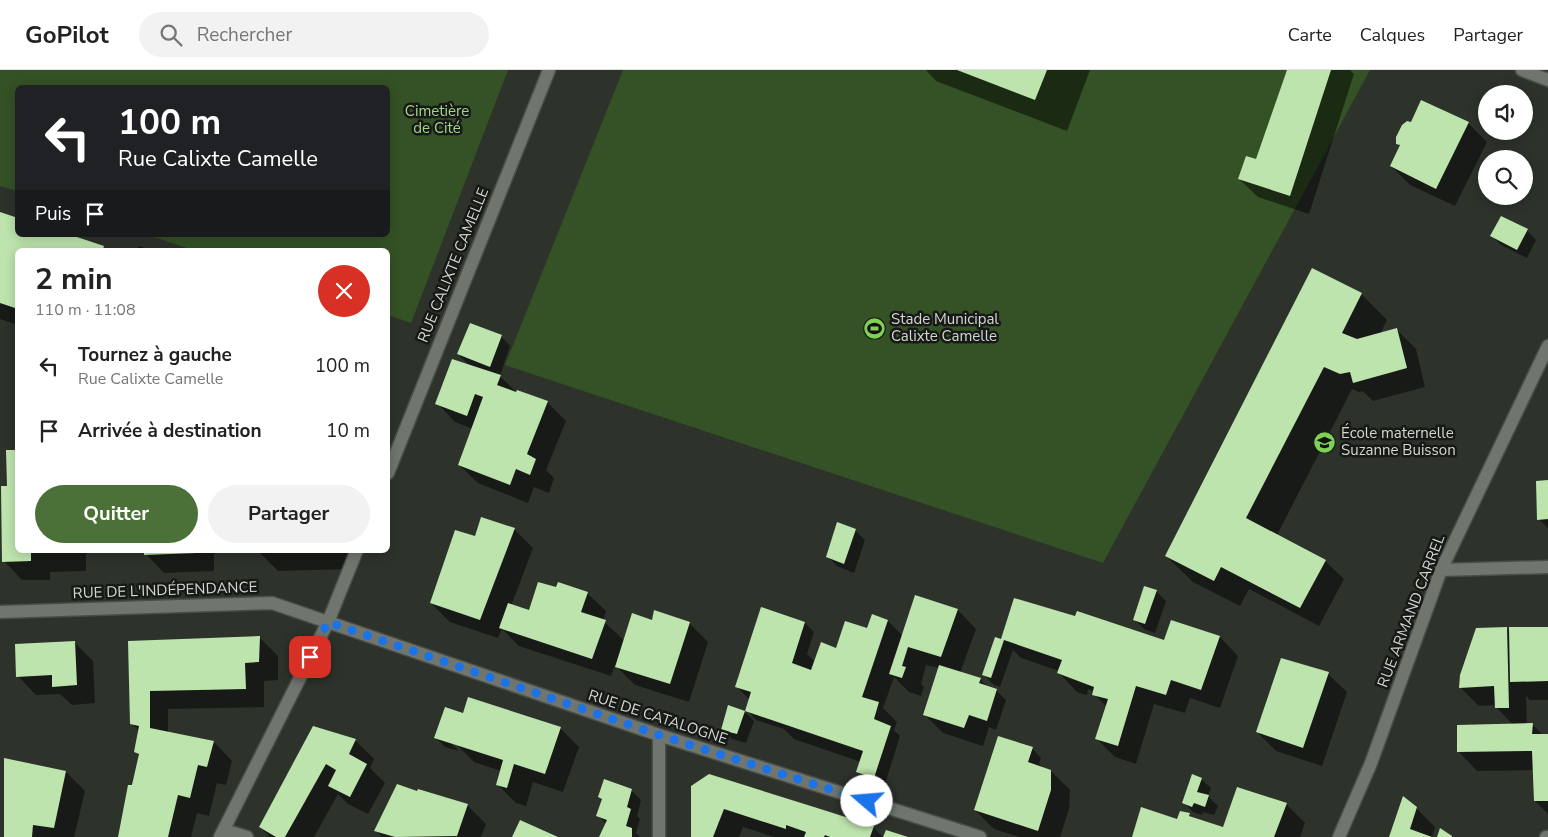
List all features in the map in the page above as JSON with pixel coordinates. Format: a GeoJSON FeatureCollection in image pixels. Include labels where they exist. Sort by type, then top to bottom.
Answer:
{"type":"FeatureCollection","features":[{"type":"Feature","properties":{"kind":"street","name":"RUE CALIXTE CAMELLE"},"geometry":{"type":"LineString","coordinates":[[390,468],[549,70]]}},
{"type":"Feature","properties":{"kind":"street"},"geometry":{"type":"LineString","coordinates":[[1529,70],[1548,80]]}},
{"type":"Feature","properties":{"kind":"street","name":"RUE ARMAND CARREL"},"geometry":{"type":"LineString","coordinates":[[1339,837],[1371,763],[1441,570],[1548,346]]}},
{"type":"Feature","properties":{"kind":"street"},"geometry":{"type":"LineString","coordinates":[[247,837],[222,833],[328,622],[355,553]]}},
{"type":"Feature","properties":{"kind":"street"},"geometry":{"type":"LineString","coordinates":[[1441,570],[1548,567]]}},
{"type":"Feature","properties":{"kind":"street","name":"RUE DE L'INDÉPENDANCE"},"geometry":{"type":"LineString","coordinates":[[0,612],[272,603],[328,622]]}},
{"type":"Feature","properties":{"kind":"street","name":"RUE DE CATALOGNE"},"geometry":{"type":"LineString","coordinates":[[328,622],[659,735],[980,837]]}},
{"type":"Feature","properties":{"kind":"street"},"geometry":{"type":"LineString","coordinates":[[659,735],[659,837]]}},
{"type":"Feature","properties":{"kind":"green space","name":"Cimetière de Cité"},"geometry":{"type":"Polygon","coordinates":[[[0,70],[508,70],[411,323],[390,316],[390,248],[187,248],[154,237],[390,237],[390,85],[15,85],[15,190],[0,186],[0,70]]]}},
{"type":"Feature","properties":{"kind":"green space","name":"Stade Municipal Calixte Camelle"},"geometry":{"type":"Polygon","coordinates":[[[623,70],[1370,70],[1103,563],[505,365],[623,70]]]}},
{"type":"Feature","properties":{"kind":"building"},"geometry":{"type":"Polygon","coordinates":[[[957,70],[1047,70],[1035,100],[957,70]]]}},
{"type":"Feature","properties":{"kind":"building"},"geometry":{"type":"Polygon","coordinates":[[[1287,70],[1331,70],[1290,196],[1238,179],[1246,156],[1256,159],[1287,70]]]}},
{"type":"Feature","properties":{"kind":"building"},"geometry":{"type":"Polygon","coordinates":[[[1421,100],[1469,122],[1436,189],[1390,166],[1400,145],[1396,144],[1396,137],[1402,125],[1407,121],[1411,122],[1421,100]]]}},
{"type":"Feature","properties":{"kind":"building"},"geometry":{"type":"Polygon","coordinates":[[[0,212],[15,217],[15,237],[77,237],[104,246],[104,248],[15,248],[15,308],[0,303],[0,212]]]}},
{"type":"Feature","properties":{"kind":"building"},"geometry":{"type":"Polygon","coordinates":[[[1501,216],[1528,229],[1517,250],[1490,236],[1501,216]]]}},
{"type":"Feature","properties":{"kind":"building"},"geometry":{"type":"Polygon","coordinates":[[[1312,268],[1362,293],[1342,333],[1357,339],[1397,328],[1407,368],[1353,383],[1350,372],[1340,374],[1324,367],[1246,518],[1326,560],[1300,608],[1221,567],[1214,581],[1165,556],[1312,268]]]}},
{"type":"Feature","properties":{"kind":"building"},"geometry":{"type":"Polygon","coordinates":[[[470,323],[502,335],[490,367],[457,354],[470,323]]]}},
{"type":"Feature","properties":{"kind":"building"},"geometry":{"type":"Polygon","coordinates":[[[452,359],[501,375],[497,385],[548,401],[527,454],[536,459],[530,475],[516,469],[510,485],[458,465],[483,397],[475,394],[467,416],[435,404],[452,359]]]}},
{"type":"Feature","properties":{"kind":"building"},"geometry":{"type":"Polygon","coordinates":[[[6,450],[15,450],[15,553],[31,553],[31,561],[2,562],[1,486],[7,486],[6,450]]]}},
{"type":"Feature","properties":{"kind":"building"},"geometry":{"type":"Polygon","coordinates":[[[1548,480],[1548,519],[1537,520],[1536,481],[1548,480]]]}},
{"type":"Feature","properties":{"kind":"building"},"geometry":{"type":"Polygon","coordinates":[[[481,517],[515,528],[480,620],[430,603],[455,530],[475,536],[481,517]]]}},
{"type":"Feature","properties":{"kind":"building"},"geometry":{"type":"Polygon","coordinates":[[[837,522],[856,529],[844,564],[826,557],[837,522]]]}},
{"type":"Feature","properties":{"kind":"building"},"geometry":{"type":"Polygon","coordinates":[[[144,553],[196,553],[144,555],[144,553]]]}},
{"type":"Feature","properties":{"kind":"building"},"geometry":{"type":"Polygon","coordinates":[[[538,582],[556,587],[558,582],[588,592],[581,612],[606,620],[592,659],[499,628],[508,603],[529,610],[538,582]]]}},
{"type":"Feature","properties":{"kind":"building"},"geometry":{"type":"Polygon","coordinates":[[[1144,586],[1157,590],[1145,624],[1133,620],[1144,586]]]}},
{"type":"Feature","properties":{"kind":"building"},"geometry":{"type":"Polygon","coordinates":[[[915,595],[958,609],[941,657],[908,647],[902,666],[906,667],[902,678],[889,674],[915,595]]]}},
{"type":"Feature","properties":{"kind":"building"},"geometry":{"type":"Polygon","coordinates":[[[1014,598],[1075,616],[1077,611],[1164,640],[1171,620],[1220,636],[1201,690],[1171,680],[1166,695],[1136,686],[1118,746],[1095,739],[1108,699],[1092,695],[1094,687],[1057,673],[1062,660],[1004,640],[991,678],[982,675],[995,637],[1001,639],[1014,598]]]}},
{"type":"Feature","properties":{"kind":"building"},"geometry":{"type":"Polygon","coordinates":[[[761,607],[805,622],[792,663],[811,670],[821,642],[836,648],[845,621],[867,628],[872,614],[888,620],[862,697],[879,702],[874,719],[891,726],[874,778],[856,772],[863,751],[745,711],[751,692],[735,687],[761,607]]]}},
{"type":"Feature","properties":{"kind":"building"},"geometry":{"type":"Polygon","coordinates":[[[654,610],[690,622],[670,684],[615,667],[632,613],[652,620],[654,610]]]}},
{"type":"Feature","properties":{"kind":"building"},"geometry":{"type":"Polygon","coordinates":[[[1507,627],[1509,708],[1495,708],[1494,686],[1459,688],[1460,675],[1476,628],[1507,627]]]}},
{"type":"Feature","properties":{"kind":"building"},"geometry":{"type":"Polygon","coordinates":[[[1509,627],[1548,627],[1548,681],[1510,682],[1509,627]]]}},
{"type":"Feature","properties":{"kind":"building"},"geometry":{"type":"Polygon","coordinates":[[[260,636],[259,662],[245,663],[246,689],[150,691],[150,728],[214,741],[207,767],[198,765],[190,798],[178,795],[168,837],[118,837],[128,785],[132,785],[139,754],[134,752],[139,726],[130,724],[128,641],[260,636]]]}},
{"type":"Feature","properties":{"kind":"building"},"geometry":{"type":"Polygon","coordinates":[[[75,641],[77,685],[52,687],[52,675],[16,677],[15,644],[75,641]]]}},
{"type":"Feature","properties":{"kind":"building"},"geometry":{"type":"Polygon","coordinates":[[[1281,658],[1329,672],[1303,748],[1256,732],[1281,658]]]}},
{"type":"Feature","properties":{"kind":"building"},"geometry":{"type":"Polygon","coordinates":[[[939,665],[981,678],[979,683],[997,689],[987,721],[969,715],[964,728],[923,715],[939,665]]]}},
{"type":"Feature","properties":{"kind":"building"},"geometry":{"type":"Polygon","coordinates":[[[468,697],[561,727],[545,774],[514,764],[507,788],[496,785],[503,760],[434,738],[445,707],[463,713],[468,697]]]}},
{"type":"Feature","properties":{"kind":"building"},"geometry":{"type":"Polygon","coordinates":[[[728,705],[745,711],[737,734],[721,730],[728,705]]]}},
{"type":"Feature","properties":{"kind":"building"},"geometry":{"type":"Polygon","coordinates":[[[1533,723],[1532,734],[1548,734],[1548,801],[1534,801],[1532,751],[1457,752],[1457,725],[1533,723]]]}},
{"type":"Feature","properties":{"kind":"building"},"geometry":{"type":"Polygon","coordinates":[[[313,726],[356,739],[349,754],[367,764],[350,797],[328,786],[336,770],[326,764],[285,837],[276,837],[259,827],[313,726]]]}},
{"type":"Feature","properties":{"kind":"building"},"geometry":{"type":"Polygon","coordinates":[[[998,736],[1033,747],[1028,762],[1051,770],[1051,790],[1038,831],[974,810],[998,736]]]}},
{"type":"Feature","properties":{"kind":"building"},"geometry":{"type":"Polygon","coordinates":[[[4,758],[66,771],[54,828],[33,825],[32,837],[4,837],[4,758]]]}},
{"type":"Feature","properties":{"kind":"building"},"geometry":{"type":"Polygon","coordinates":[[[709,774],[874,826],[870,837],[830,837],[825,835],[824,837],[804,837],[806,832],[786,825],[786,829],[724,809],[713,837],[691,837],[691,786],[709,774]]]}},
{"type":"Feature","properties":{"kind":"building"},"geometry":{"type":"Polygon","coordinates":[[[1192,774],[1202,778],[1197,792],[1209,795],[1205,807],[1194,803],[1192,807],[1182,803],[1192,774]]]}},
{"type":"Feature","properties":{"kind":"building"},"geometry":{"type":"Polygon","coordinates":[[[604,779],[632,789],[627,807],[631,809],[626,826],[632,828],[632,837],[599,837],[607,820],[596,816],[602,799],[598,797],[604,779]]]}},
{"type":"Feature","properties":{"kind":"building"},"geometry":{"type":"Polygon","coordinates":[[[397,784],[468,804],[457,836],[395,837],[374,831],[397,784]]]}},
{"type":"Feature","properties":{"kind":"building"},"geometry":{"type":"Polygon","coordinates":[[[1237,787],[1287,803],[1274,837],[1132,837],[1141,807],[1177,819],[1180,811],[1190,813],[1189,816],[1223,827],[1237,787]]]}},
{"type":"Feature","properties":{"kind":"building"},"geometry":{"type":"Polygon","coordinates":[[[1403,796],[1417,807],[1410,829],[1432,837],[1389,837],[1403,796]]]}},
{"type":"Feature","properties":{"kind":"building"},"geometry":{"type":"Polygon","coordinates":[[[520,820],[558,837],[512,837],[520,820]]]}},
{"type":"Feature","properties":{"kind":"building"},"geometry":{"type":"Polygon","coordinates":[[[1440,828],[1452,836],[1452,837],[1437,837],[1440,828]]]}},
{"type":"Feature","properties":{"kind":"building"},"geometry":{"type":"Polygon","coordinates":[[[886,830],[908,837],[883,837],[886,830]]]}},
{"type":"Feature","properties":{"kind":"place","name":"Stade Municipal Calixte Camelle"},"geometry":{"type":"Point","coordinates":[875,328]}},
{"type":"Feature","properties":{"kind":"place","name":"École maternelle Suzanne Buisson"},"geometry":{"type":"Point","coordinates":[1325,442]}},
{"type":"Feature","properties":{"kind":"route"},"geometry":{"type":"LineString","coordinates":[[310,657],[328,622],[659,735],[867,801]]}}]}
